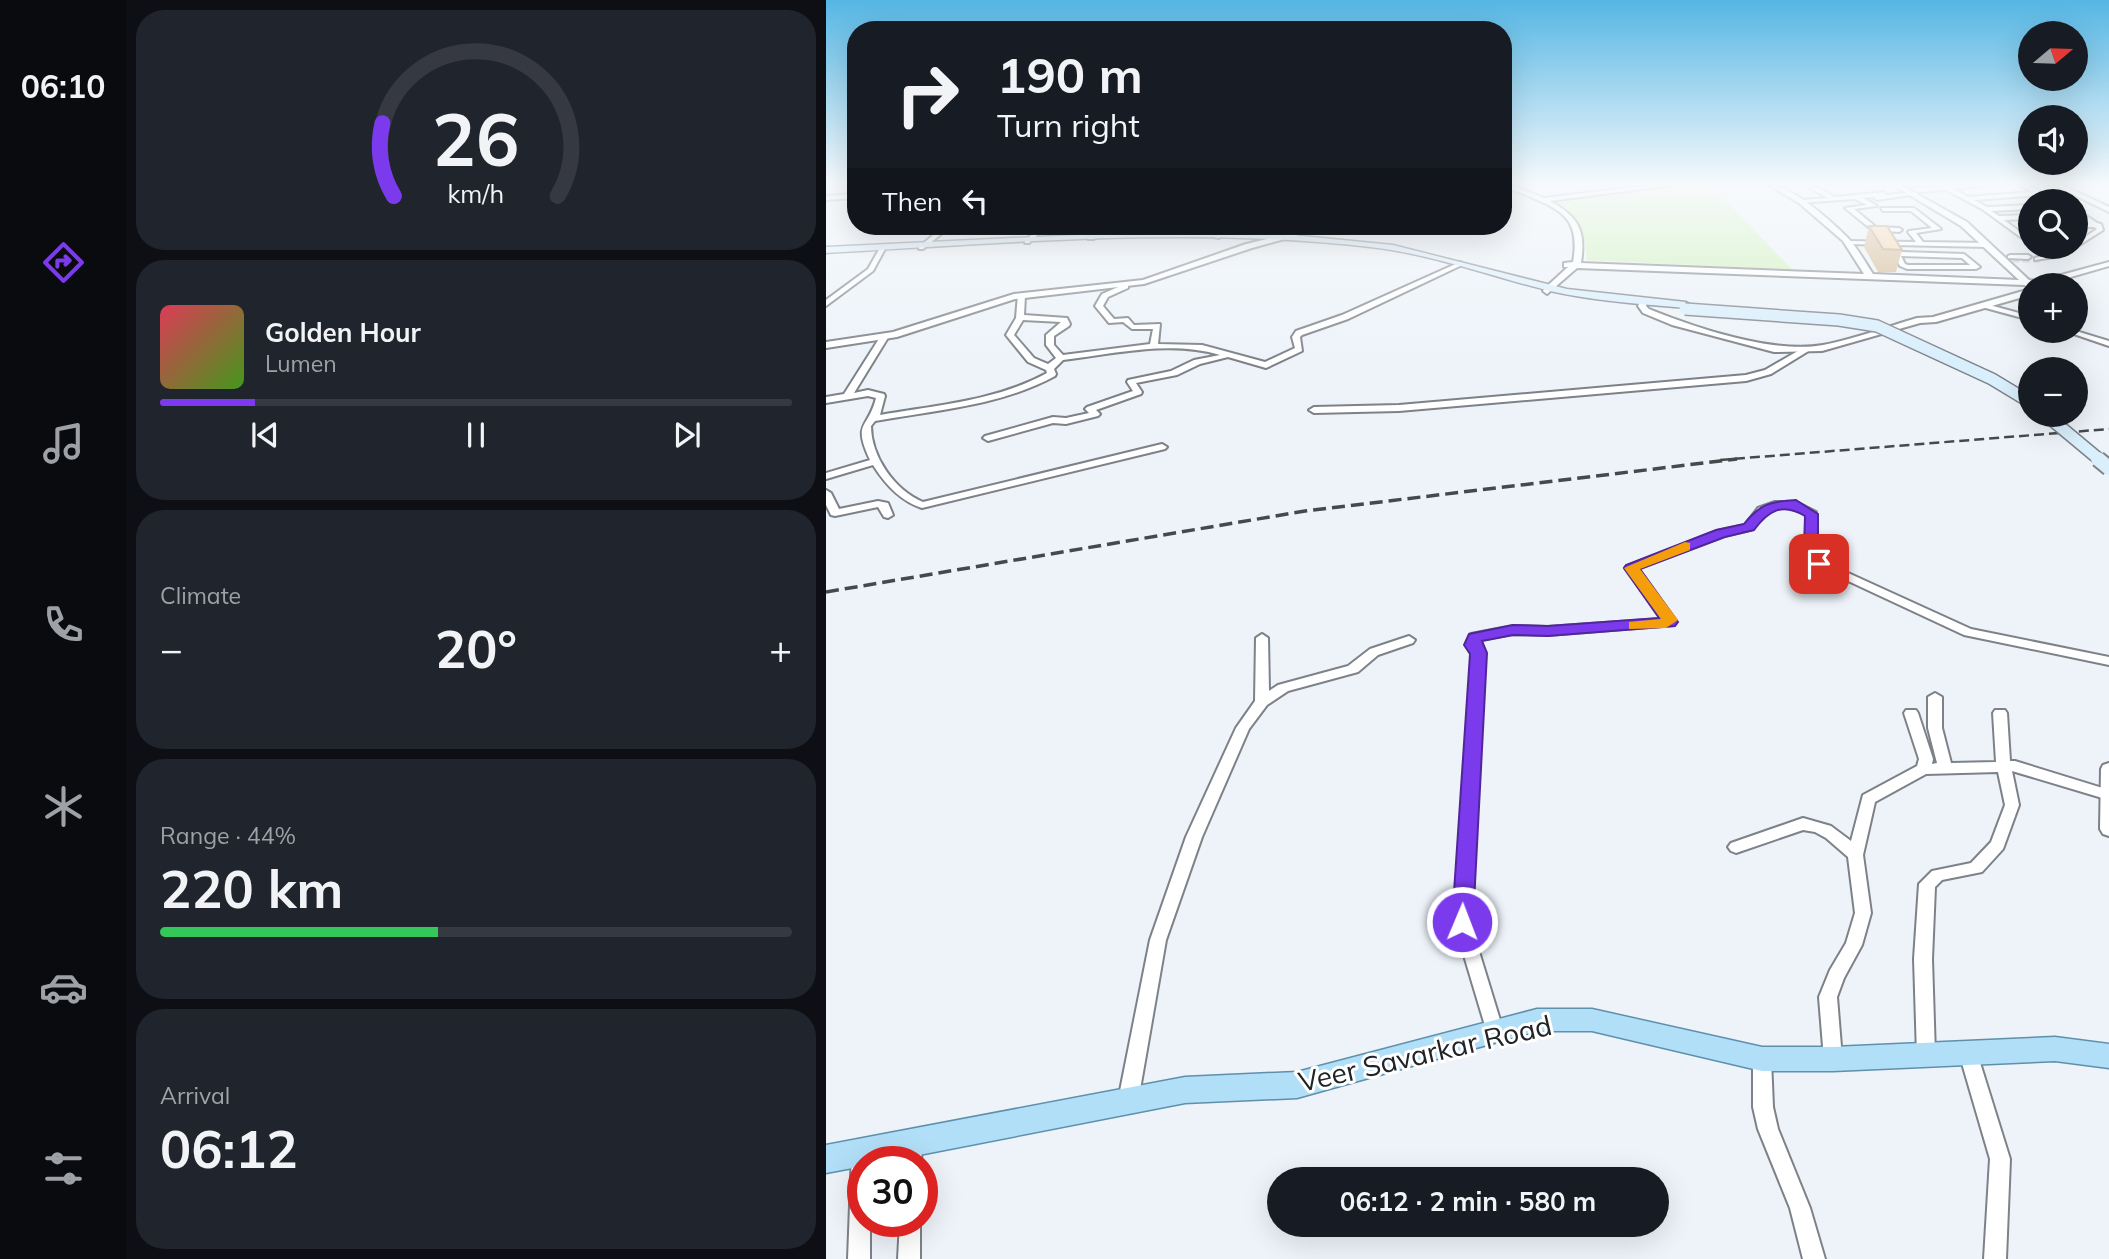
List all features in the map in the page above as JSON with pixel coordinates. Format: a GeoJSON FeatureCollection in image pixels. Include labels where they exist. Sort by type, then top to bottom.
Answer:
{"type":"FeatureCollection","features":[{"type":"Feature","properties":{"kind":"main road"},"geometry":{"type":"LineString","coordinates":[[826,251],[970,244]]}},
{"type":"Feature","properties":{"kind":"main road"},"geometry":{"type":"LineString","coordinates":[[1315,244],[1369,248],[1457,266],[1598,302],[1837,316],[1885,323],[2018,387]]}},
{"type":"Feature","properties":{"kind":"main road"},"geometry":{"type":"LineString","coordinates":[[1686,307],[1839,320],[1877,326],[1992,379],[2018,395]]}},
{"type":"Feature","properties":{"kind":"main road"},"geometry":{"type":"LineString","coordinates":[[2060,427],[2109,468]]}},
{"type":"Feature","properties":{"kind":"main road"},"geometry":{"type":"LineString","coordinates":[[2075,427],[2109,455]]}},
{"type":"Feature","properties":{"kind":"main road","name":"Veer Savarkar Road"},"geometry":{"type":"LineString","coordinates":[[937,1146],[1185,1090],[1297,1085],[1538,1020],[1592,1020],[1762,1059],[1833,1059],[2055,1049],[2109,1056]]}},
{"type":"Feature","properties":{"kind":"main road","name":"Veer Savarkar Road"},"geometry":{"type":"LineString","coordinates":[[826,1159],[847,1155]]}},
{"type":"Feature","properties":{"kind":"street"},"geometry":{"type":"LineString","coordinates":[[826,345],[885,336],[1021,296],[1125,286],[1153,280],[1256,244]]}},
{"type":"Feature","properties":{"kind":"street"},"geometry":{"type":"LineString","coordinates":[[1570,244],[1572,264]]}},
{"type":"Feature","properties":{"kind":"street"},"geometry":{"type":"LineString","coordinates":[[1839,244],[1856,276]]}},
{"type":"Feature","properties":{"kind":"street"},"geometry":{"type":"LineString","coordinates":[[1849,244],[1870,276]]}},
{"type":"Feature","properties":{"kind":"street"},"geometry":{"type":"LineString","coordinates":[[1903,244],[1988,245],[2019,273]]}},
{"type":"Feature","properties":{"kind":"street"},"geometry":{"type":"LineString","coordinates":[[1995,244],[2023,273]]}},
{"type":"Feature","properties":{"kind":"street"},"geometry":{"type":"LineString","coordinates":[[826,304],[871,270],[882,248]]}},
{"type":"Feature","properties":{"kind":"street"},"geometry":{"type":"LineString","coordinates":[[1897,255],[1960,255],[1976,267],[1960,269],[1915,267],[1902,265],[1897,255]]}},
{"type":"Feature","properties":{"kind":"street"},"geometry":{"type":"LineString","coordinates":[[2010,257],[2018,257]]}},
{"type":"Feature","properties":{"kind":"street"},"geometry":{"type":"LineString","coordinates":[[1545,288],[1572,264],[1967,279],[2018,284]]}},
{"type":"Feature","properties":{"kind":"street"},"geometry":{"type":"LineString","coordinates":[[2075,273],[2108,264]]}},
{"type":"Feature","properties":{"kind":"street"},"geometry":{"type":"LineString","coordinates":[[2084,273],[2108,264]]}},
{"type":"Feature","properties":{"kind":"street"},"geometry":{"type":"LineString","coordinates":[[1049,368],[1061,358],[1154,346],[1202,347],[1266,365],[1298,349],[1296,337],[1299,333],[1345,317],[1457,266]]}},
{"type":"Feature","properties":{"kind":"street"},"geometry":{"type":"LineString","coordinates":[[1915,267],[1921,277]]}},
{"type":"Feature","properties":{"kind":"street"},"geometry":{"type":"LineString","coordinates":[[1960,269],[1967,279]]}},
{"type":"Feature","properties":{"kind":"street"},"geometry":{"type":"LineString","coordinates":[[1870,276],[2018,284]]}},
{"type":"Feature","properties":{"kind":"street"},"geometry":{"type":"LineString","coordinates":[[1125,286],[1105,296],[1099,306],[1112,321],[1125,320],[1132,327],[1157,326],[1154,346]]}},
{"type":"Feature","properties":{"kind":"street"},"geometry":{"type":"LineString","coordinates":[[1920,320],[1923,315],[2018,289]]}},
{"type":"Feature","properties":{"kind":"street"},"geometry":{"type":"LineString","coordinates":[[1314,410],[1399,408],[1552,392],[1746,378],[1768,372],[1806,350],[1920,320],[1933,320],[1984,305],[2018,291]]}},
{"type":"Feature","properties":{"kind":"street"},"geometry":{"type":"LineString","coordinates":[[871,419],[1022,388],[1052,374],[1049,368],[1031,360],[1010,335],[1020,317],[1021,296]]}},
{"type":"Feature","properties":{"kind":"street"},"geometry":{"type":"LineString","coordinates":[[1643,304],[1657,317],[1726,338],[1774,349],[1806,350]]}},
{"type":"Feature","properties":{"kind":"street"},"geometry":{"type":"LineString","coordinates":[[1984,305],[2018,315]]}},
{"type":"Feature","properties":{"kind":"street"},"geometry":{"type":"LineString","coordinates":[[1020,317],[1064,320],[1066,324],[1050,334],[1050,345],[1061,358]]}},
{"type":"Feature","properties":{"kind":"street"},"geometry":{"type":"LineString","coordinates":[[848,395],[885,336]]}},
{"type":"Feature","properties":{"kind":"street"},"geometry":{"type":"LineString","coordinates":[[2088,337],[2109,344]]}},
{"type":"Feature","properties":{"kind":"street"},"geometry":{"type":"LineString","coordinates":[[988,438],[1053,420],[1066,421],[1095,415],[1090,409],[1138,392],[1131,382],[1174,373],[1197,362],[1228,355]]}},
{"type":"Feature","properties":{"kind":"street"},"geometry":{"type":"LineString","coordinates":[[1280,359],[1286,368]]}},
{"type":"Feature","properties":{"kind":"street"},"geometry":{"type":"LineString","coordinates":[[826,400],[873,392],[881,396],[877,412],[864,436],[900,495],[916,504],[927,506],[1162,447]]}},
{"type":"Feature","properties":{"kind":"street"},"geometry":{"type":"LineString","coordinates":[[826,476],[877,461]]}},
{"type":"Feature","properties":{"kind":"street"},"geometry":{"type":"LineString","coordinates":[[826,493],[835,513],[878,504],[884,505],[888,515]]}},
{"type":"Feature","properties":{"kind":"street"},"geometry":{"type":"LineString","coordinates":[[1495,1033],[1462,922],[1475,728],[1478,653],[1472,645],[1475,637],[1513,630],[1548,631],[1670,622],[1632,568],[1721,533],[1749,527],[1762,510],[1786,503],[1812,514],[1811,548],[1819,564],[1968,632],[2109,661]]}},
{"type":"Feature","properties":{"kind":"street"},"geometry":{"type":"LineString","coordinates":[[1262,638],[1262,702]]}},
{"type":"Feature","properties":{"kind":"street"},"geometry":{"type":"LineString","coordinates":[[1128,1101],[1158,940],[1194,837],[1243,728],[1262,702],[1283,688],[1353,669],[1374,652],[1409,640]]}},
{"type":"Feature","properties":{"kind":"street"},"geometry":{"type":"LineString","coordinates":[[1935,697],[1935,729],[1946,769]]}},
{"type":"Feature","properties":{"kind":"street"},"geometry":{"type":"LineString","coordinates":[[1911,713],[1926,759],[1924,769]]}},
{"type":"Feature","properties":{"kind":"street"},"geometry":{"type":"LineString","coordinates":[[1926,1055],[1923,958],[1927,884],[1938,875],[1976,868],[1998,845],[2012,805],[2004,766],[2000,713]]}},
{"type":"Feature","properties":{"kind":"street"},"geometry":{"type":"LineString","coordinates":[[1833,1059],[1828,997],[1836,975],[1854,945],[1863,912],[1855,855],[1868,799],[1924,769],[2004,766],[2015,766],[2108,795]]}},
{"type":"Feature","properties":{"kind":"street"},"geometry":{"type":"LineString","coordinates":[[2109,769],[2109,829]]}},
{"type":"Feature","properties":{"kind":"street"},"geometry":{"type":"LineString","coordinates":[[1736,848],[1803,824],[1813,824],[1828,829],[1855,855]]}},
{"type":"Feature","properties":{"kind":"street"},"geometry":{"type":"LineString","coordinates":[[1968,1053],[2000,1158],[1995,1259]]}},
{"type":"Feature","properties":{"kind":"street"},"geometry":{"type":"LineString","coordinates":[[1762,1059],[1763,1107],[1768,1129],[1800,1208],[1814,1259]]}},
{"type":"Feature","properties":{"kind":"street"},"geometry":{"type":"LineString","coordinates":[[859,1259],[860,1237]]}},
{"type":"Feature","properties":{"kind":"street"},"geometry":{"type":"LineString","coordinates":[[909,1259],[910,1237]]}},
{"type":"Feature","properties":{"kind":"green space"},"geometry":{"type":"Polygon","coordinates":[[[1585,244],[1767,244],[1793,270],[1587,260],[1585,244]]]}},
{"type":"Feature","properties":{"kind":"building"},"geometry":{"type":"Polygon","coordinates":[[[1880,244],[1898,244],[1902,250],[1883,249],[1880,244]]]}},
{"type":"Feature","properties":{"kind":"tunnel"},"geometry":{"type":"LineString","coordinates":[[2012,259],[2018,259]]}},
{"type":"Feature","properties":{"kind":"railway"},"geometry":{"type":"LineString","coordinates":[[1720,460],[2109,429]]}},
{"type":"Feature","properties":{"kind":"railway"},"geometry":{"type":"LineString","coordinates":[[826,592],[1305,511],[1737,459]]}},
{"type":"Feature","properties":{"kind":"slow traffic"},"geometry":{"type":"LineString","coordinates":[[1634,626],[1666,624],[1670,620],[1631,569],[1685,547]]}},
{"type":"Feature","properties":{"kind":"route"},"geometry":{"type":"LineString","coordinates":[[1462,922],[1478,653],[1472,640],[1475,637],[1513,630],[1548,631],[1666,624],[1670,620],[1631,569],[1721,533],[1749,527],[1762,510],[1774,505],[1796,505],[1812,514],[1814,521],[1811,548],[1819,564]]}}]}
